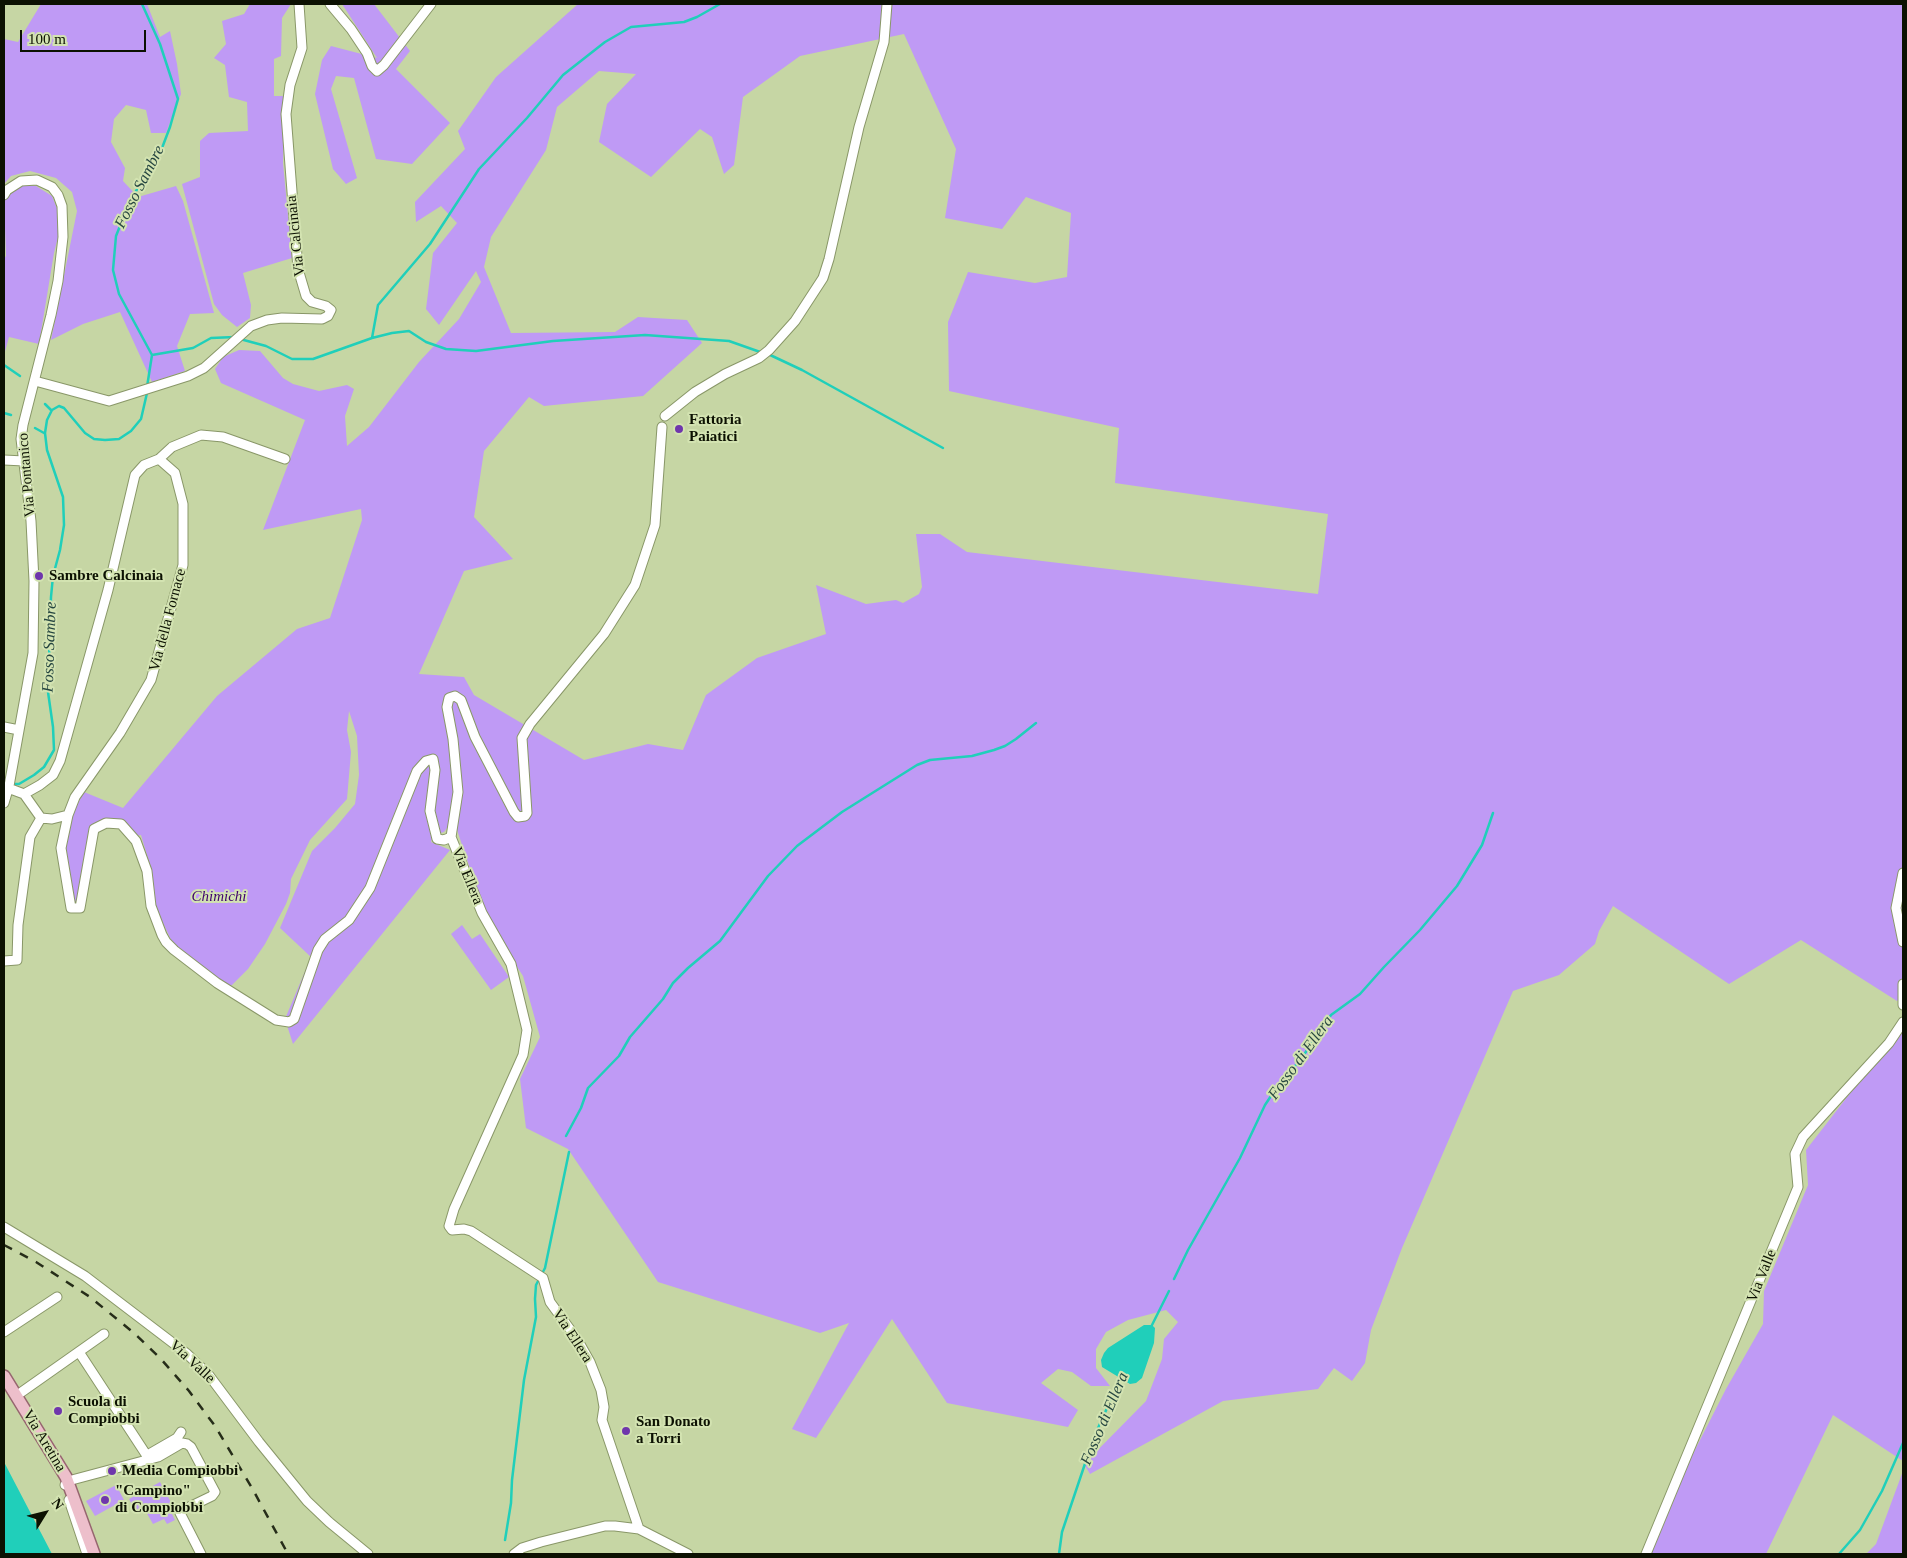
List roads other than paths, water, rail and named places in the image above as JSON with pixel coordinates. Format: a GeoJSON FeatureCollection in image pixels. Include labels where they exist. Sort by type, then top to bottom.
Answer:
{"type":"FeatureCollection","features":[{"type":"Feature","properties":{"kind":"main road","name":"Via Aretina"},"geometry":{"type":"LineString","coordinates":[[4,1376],[68,1481],[94,1554]]}},
{"type":"Feature","properties":{"kind":"street","name":"Via Calcinaia"},"geometry":{"type":"LineString","coordinates":[[36,381],[109,401],[188,376],[204,368],[251,326],[266,320],[282,318],[322,319],[328,316],[331,310],[326,306],[312,302],[306,296],[298,268],[286,114],[290,85],[302,48],[299,4]]}},
{"type":"Feature","properties":{"kind":"street"},"geometry":{"type":"LineString","coordinates":[[330,4],[351,29],[367,53],[372,66],[377,71],[384,65],[431,4]]}},
{"type":"Feature","properties":{"kind":"street"},"geometry":{"type":"LineString","coordinates":[[665,416],[695,392],[724,374],[759,358],[770,350],[795,321],[823,278],[859,127],[884,42],[887,4]]}},
{"type":"Feature","properties":{"kind":"street","name":"Via Pontanico"},"geometry":{"type":"LineString","coordinates":[[4,195],[7,190],[21,181],[38,180],[52,187],[58,195],[62,206],[63,237],[58,281],[36,381],[23,425],[22,439],[28,480],[34,582],[33,653],[4,803]]}},
{"type":"Feature","properties":{"kind":"street"},"geometry":{"type":"LineString","coordinates":[[451,837],[458,792],[453,739],[447,707],[448,701],[453,696],[461,700],[475,737],[514,812],[520,818],[525,816],[527,813],[522,738],[530,724],[604,634],[635,585],[655,525],[662,427]]}},
{"type":"Feature","properties":{"kind":"street"},"geometry":{"type":"LineString","coordinates":[[24,794],[53,775],[60,761],[108,590],[135,475],[144,465],[159,459],[172,447],[202,436],[223,437],[285,459]]}},
{"type":"Feature","properties":{"kind":"street","name":"Via della Fornace"},"geometry":{"type":"LineString","coordinates":[[68,814],[76,797],[120,733],[151,680],[183,565],[183,504],[175,473],[159,459]]}},
{"type":"Feature","properties":{"kind":"street"},"geometry":{"type":"LineString","coordinates":[[4,460],[24,461]]}},
{"type":"Feature","properties":{"kind":"street"},"geometry":{"type":"LineString","coordinates":[[4,727],[19,730]]}},
{"type":"Feature","properties":{"kind":"street","name":"Via Ellera"},"geometry":{"type":"LineString","coordinates":[[68,814],[61,848],[71,908],[80,908],[94,828],[106,823],[121,824],[136,840],[147,872],[152,906],[166,942],[217,983],[276,1020],[288,1022],[294,1018],[318,950],[325,939],[349,920],[370,888],[417,770],[426,761],[433,759],[435,770],[430,811],[436,839],[444,840],[451,837],[482,913],[511,964],[527,1030],[523,1055],[454,1209],[449,1226],[452,1230],[471,1230],[539,1276],[550,1302],[577,1339],[590,1362],[601,1390],[604,1407],[602,1420],[639,1529]]}},
{"type":"Feature","properties":{"kind":"street"},"geometry":{"type":"LineString","coordinates":[[8,787],[24,794],[41,818],[52,819],[68,814]]}},
{"type":"Feature","properties":{"kind":"street"},"geometry":{"type":"LineString","coordinates":[[4,961],[18,960],[18,929],[30,837],[41,818]]}},
{"type":"Feature","properties":{"kind":"street"},"geometry":{"type":"LineString","coordinates":[[1903,873],[1896,908],[1903,942]]}},
{"type":"Feature","properties":{"kind":"street"},"geometry":{"type":"LineString","coordinates":[[1903,984],[1903,1005]]}},
{"type":"Feature","properties":{"kind":"street","name":"Via Valle"},"geometry":{"type":"LineString","coordinates":[[1646,1554],[1798,1187],[1795,1154],[1803,1137],[1889,1043],[1903,1022]]}},
{"type":"Feature","properties":{"kind":"street","name":"Via Valle"},"geometry":{"type":"LineString","coordinates":[[4,1227],[85,1276],[186,1353],[208,1374],[259,1442],[307,1501],[368,1554]]}},
{"type":"Feature","properties":{"kind":"street"},"geometry":{"type":"LineString","coordinates":[[4,1332],[57,1296]]}},
{"type":"Feature","properties":{"kind":"street"},"geometry":{"type":"LineString","coordinates":[[16,1396],[104,1334]]}},
{"type":"Feature","properties":{"kind":"street"},"geometry":{"type":"LineString","coordinates":[[79,1352],[148,1457]]}},
{"type":"Feature","properties":{"kind":"street"},"geometry":{"type":"LineString","coordinates":[[68,1481],[148,1457],[177,1438],[182,1432]]}},
{"type":"Feature","properties":{"kind":"street"},"geometry":{"type":"LineString","coordinates":[[148,1457],[158,1457],[182,1443],[191,1447],[214,1492],[212,1496],[185,1509],[188,1513],[183,1520],[201,1554]]}},
{"type":"Feature","properties":{"kind":"street","name":"Via Aretina"},"geometry":{"type":"LineString","coordinates":[[68,1481],[64,1487],[86,1554]]}},
{"type":"Feature","properties":{"kind":"street"},"geometry":{"type":"LineString","coordinates":[[514,1554],[522,1548],[605,1526],[639,1529],[688,1554]]}},
{"type":"Feature","properties":{"kind":"water"},"geometry":{"type":"Polygon","coordinates":[[[1144,1325],[1152,1325],[1155,1328],[1154,1343],[1142,1378],[1136,1383],[1130,1384],[1102,1367],[1101,1360],[1108,1348],[1144,1325]]]}},
{"type":"Feature","properties":{"kind":"water"},"geometry":{"type":"Polygon","coordinates":[[[4,1462],[52,1554],[4,1554],[4,1462]]]}},
{"type":"Feature","properties":{"kind":"waterway","name":"Fosso Sambre"},"geometry":{"type":"LineString","coordinates":[[142,4],[160,44],[178,99],[162,148],[130,201],[116,236],[113,270],[119,294],[152,355],[147,387]]}},
{"type":"Feature","properties":{"kind":"waterway"},"geometry":{"type":"LineString","coordinates":[[240,339],[266,346],[292,359],[313,359],[372,338],[378,305],[430,244],[479,169],[527,118],[563,75],[605,42],[631,27],[684,22],[720,4]]}},
{"type":"Feature","properties":{"kind":"waterway"},"geometry":{"type":"LineString","coordinates":[[372,338],[409,331],[426,342],[446,349],[476,351],[553,341],[645,335],[729,341],[763,353]]}},
{"type":"Feature","properties":{"kind":"waterway"},"geometry":{"type":"LineString","coordinates":[[152,355],[193,348],[211,338],[235,337]]}},
{"type":"Feature","properties":{"kind":"waterway"},"geometry":{"type":"LineString","coordinates":[[768,354],[802,370],[943,448]]}},
{"type":"Feature","properties":{"kind":"waterway"},"geometry":{"type":"LineString","coordinates":[[4,365],[20,376]]}},
{"type":"Feature","properties":{"kind":"waterway","name":"Fosso Sambre"},"geometry":{"type":"LineString","coordinates":[[4,784],[19,784],[34,775],[44,767],[54,750],[48,692],[51,597],[53,576],[64,525],[63,497],[47,450],[45,433],[47,420],[52,410],[59,406],[64,408],[85,433],[94,439],[119,439],[131,431],[141,419],[147,393]]}},
{"type":"Feature","properties":{"kind":"waterway"},"geometry":{"type":"LineString","coordinates":[[45,404],[51,410]]}},
{"type":"Feature","properties":{"kind":"waterway"},"geometry":{"type":"LineString","coordinates":[[4,413],[11,415]]}},
{"type":"Feature","properties":{"kind":"waterway"},"geometry":{"type":"LineString","coordinates":[[35,428],[44,433]]}},
{"type":"Feature","properties":{"kind":"waterway"},"geometry":{"type":"LineString","coordinates":[[566,1136],[581,1108],[588,1088],[619,1056],[630,1037],[663,999],[673,983],[720,941],[768,876],[797,846],[842,812],[917,765],[930,760],[972,756],[994,750],[1016,739],[1036,723]]}},
{"type":"Feature","properties":{"kind":"waterway","name":"Fosso di Ellera"},"geometry":{"type":"LineString","coordinates":[[1174,1279],[1188,1250],[1240,1158],[1265,1105],[1277,1087],[1301,1059],[1331,1015],[1360,994],[1420,930],[1457,886],[1482,845],[1493,813]]}},
{"type":"Feature","properties":{"kind":"waterway"},"geometry":{"type":"LineString","coordinates":[[505,1540],[511,1503],[524,1380],[536,1317],[536,1285],[545,1268],[569,1152]]}},
{"type":"Feature","properties":{"kind":"waterway","name":"Fosso di Ellera"},"geometry":{"type":"LineString","coordinates":[[1151,1327],[1169,1291]]}},
{"type":"Feature","properties":{"kind":"waterway","name":"Fosso di Ellera"},"geometry":{"type":"LineString","coordinates":[[1059,1554],[1062,1532],[1094,1437],[1121,1377]]}},
{"type":"Feature","properties":{"kind":"waterway"},"geometry":{"type":"LineString","coordinates":[[1839,1554],[1860,1530],[1882,1491],[1903,1443]]}},
{"type":"Feature","properties":{"kind":"railway"},"geometry":{"type":"LineString","coordinates":[[4,1245],[36,1262],[90,1297],[134,1333],[161,1359],[189,1391],[215,1426],[288,1554]]}},
{"type":"Feature","properties":{"kind":"place","name":"Fattoria Paiatici"},"geometry":{"type":"Point","coordinates":[679,429]}},
{"type":"Feature","properties":{"kind":"place","name":"Sambre Calcinaia"},"geometry":{"type":"Point","coordinates":[39,576]}},
{"type":"Feature","properties":{"kind":"place","name":"Scuola di Compiobbi"},"geometry":{"type":"Point","coordinates":[58,1411]}},
{"type":"Feature","properties":{"kind":"place","name":"San Donato a Torri"},"geometry":{"type":"Point","coordinates":[626,1431]}},
{"type":"Feature","properties":{"kind":"place","name":"Media Compiobbi"},"geometry":{"type":"Point","coordinates":[112,1471]}},
{"type":"Feature","properties":{"kind":"place","name":"\"Campino\" di Compiobbi"},"geometry":{"type":"Point","coordinates":[105,1500]}},
{"type":"Feature","properties":{"kind":"park label","name":"Chimichi"},"geometry":{"type":"Point","coordinates":[219,897]}}]}
